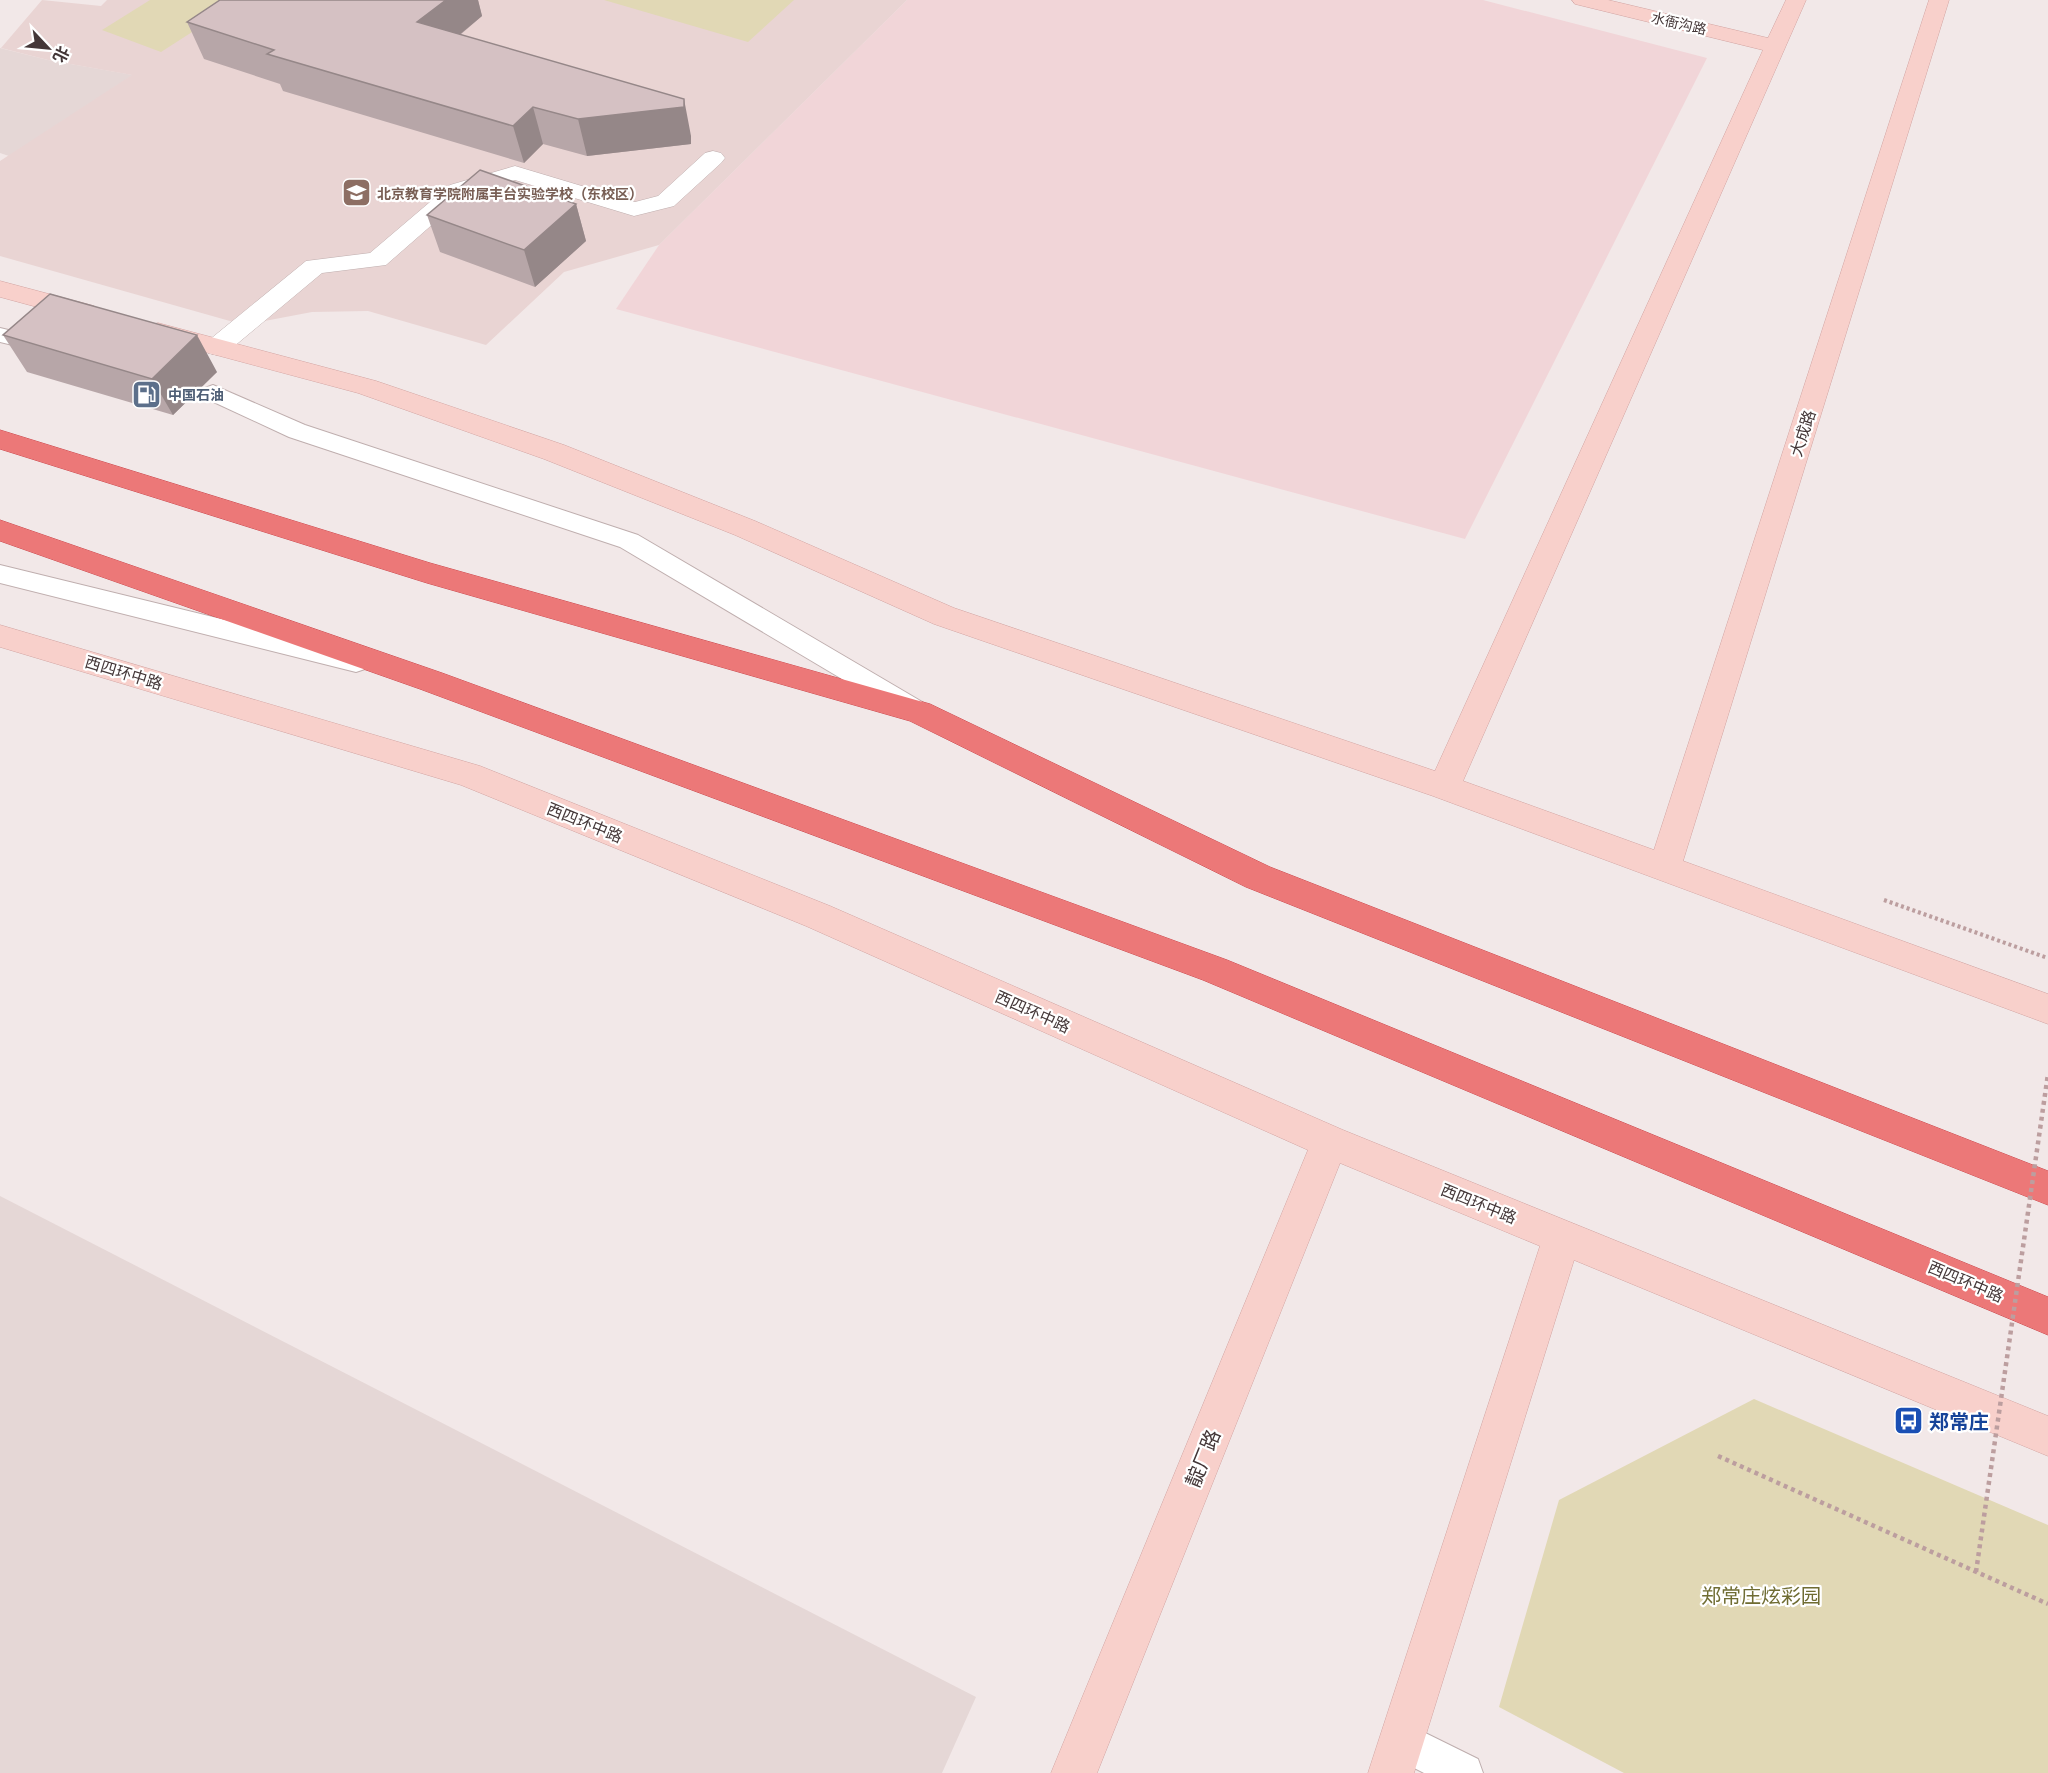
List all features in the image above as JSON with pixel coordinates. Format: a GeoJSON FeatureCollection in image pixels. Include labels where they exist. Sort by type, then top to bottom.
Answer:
{"type":"FeatureCollection","features":[{"type":"Feature","properties":{"kind":"highway"},"geometry":{"type":"LineString","coordinates":[[0,439],[427,573],[919,712],[1258,877],[2048,1188]]}},
{"type":"Feature","properties":{"kind":"highway","name":"西四环中路"},"geometry":{"type":"LineString","coordinates":[[0,530],[431,681],[1215,970],[2048,1316]]}},
{"type":"Feature","properties":{"kind":"street","name":"水衙沟路"},"geometry":{"type":"LineString","coordinates":[[1582,0],[1775,46]]}},
{"type":"Feature","properties":{"kind":"street"},"geometry":{"type":"LineString","coordinates":[[1444,787],[1796,0]]}},
{"type":"Feature","properties":{"kind":"street","name":"大成路"},"geometry":{"type":"LineString","coordinates":[[1665,867],[1939,0]]}},
{"type":"Feature","properties":{"kind":"street"},"geometry":{"type":"LineString","coordinates":[[217,347],[315,266],[377,260],[458,190],[515,173],[634,208],[666,201],[713,158]]}},
{"type":"Feature","properties":{"kind":"street"},"geometry":{"type":"LineString","coordinates":[[0,289],[367,387],[554,452],[745,528],[944,616],[1444,787],[2048,1009]]}},
{"type":"Feature","properties":{"kind":"street","name":"西四环中路"},"geometry":{"type":"LineString","coordinates":[[0,636],[469,775],[818,916],[1330,1142],[2048,1436]]}},
{"type":"Feature","properties":{"kind":"street","name":"靛厂路"},"geometry":{"type":"LineString","coordinates":[[1074,1773],[1330,1142]]}},
{"type":"Feature","properties":{"kind":"street"},"geometry":{"type":"LineString","coordinates":[[1396,1756],[1562,1237]]}},
{"type":"Feature","properties":{"kind":"lane"},"geometry":{"type":"LineString","coordinates":[[213,393],[297,431],[629,541],[919,712]]}},
{"type":"Feature","properties":{"kind":"lane"},"geometry":{"type":"LineString","coordinates":[[0,574],[431,681]]}},
{"type":"Feature","properties":{"kind":"lane"},"geometry":{"type":"LineString","coordinates":[[1396,1756],[1464,1773]]}},
{"type":"Feature","properties":{"kind":"path"},"geometry":{"type":"LineString","coordinates":[[1884,900],[2048,958]]}},
{"type":"Feature","properties":{"kind":"path"},"geometry":{"type":"LineString","coordinates":[[1976,1572],[2048,1074]]}},
{"type":"Feature","properties":{"kind":"path"},"geometry":{"type":"LineString","coordinates":[[1718,1456],[2048,1605]]}},
{"type":"Feature","properties":{"kind":"shaded area","name":"北京教育学院附属丰台实验学校（东校区）"},"geometry":{"type":"Polygon","coordinates":[[[42,0],[101,6],[107,0],[907,0],[659,245],[564,272],[486,345],[368,311],[312,312],[244,325],[0,256],[0,161],[132,75],[48,60],[1,48],[42,0]]]}},
{"type":"Feature","properties":{"kind":"shaded area"},"geometry":{"type":"Polygon","coordinates":[[[907,0],[1483,0],[1707,58],[1465,539],[616,309],[659,245],[907,0]]]}},
{"type":"Feature","properties":{"kind":"shaded area"},"geometry":{"type":"Polygon","coordinates":[[[0,48],[48,60],[133,75],[9,156],[0,153],[0,48]]]}},
{"type":"Feature","properties":{"kind":"shaded area"},"geometry":{"type":"Polygon","coordinates":[[[0,1196],[976,1697],[942,1773],[0,1773],[0,1196]]]}},
{"type":"Feature","properties":{"kind":"green space"},"geometry":{"type":"Polygon","coordinates":[[[150,0],[242,0],[161,52],[102,30],[150,0]]]}},
{"type":"Feature","properties":{"kind":"green space"},"geometry":{"type":"Polygon","coordinates":[[[604,0],[794,0],[748,42],[604,0]]]}},
{"type":"Feature","properties":{"kind":"green space","name":"郑常庄炫彩园"},"geometry":{"type":"Polygon","coordinates":[[[1754,1399],[2048,1525],[2048,1773],[1624,1773],[1499,1707],[1559,1500],[1754,1399]]]}},
{"type":"Feature","properties":{"kind":"building"},"geometry":{"type":"Polygon","coordinates":[[[220,0],[446,0],[417,22],[684,99],[684,107],[578,119],[533,107],[513,126],[267,54],[274,50],[187,22],[220,0]]]}},
{"type":"Feature","properties":{"kind":"building"},"geometry":{"type":"Polygon","coordinates":[[[480,170],[576,204],[524,250],[427,215],[480,170]]]}},
{"type":"Feature","properties":{"kind":"building"},"geometry":{"type":"Polygon","coordinates":[[[50,294],[197,335],[152,379],[3,335],[50,294]]]}},
{"type":"Feature","properties":{"kind":"place","name":"北京教育学院附属丰台实验学校（东校区）"},"geometry":{"type":"Point","coordinates":[356,193]}},
{"type":"Feature","properties":{"kind":"place","name":"中国石油"},"geometry":{"type":"Point","coordinates":[147,394]}},
{"type":"Feature","properties":{"kind":"place","name":"郑常庄"},"geometry":{"type":"Point","coordinates":[1908,1421]}}]}
